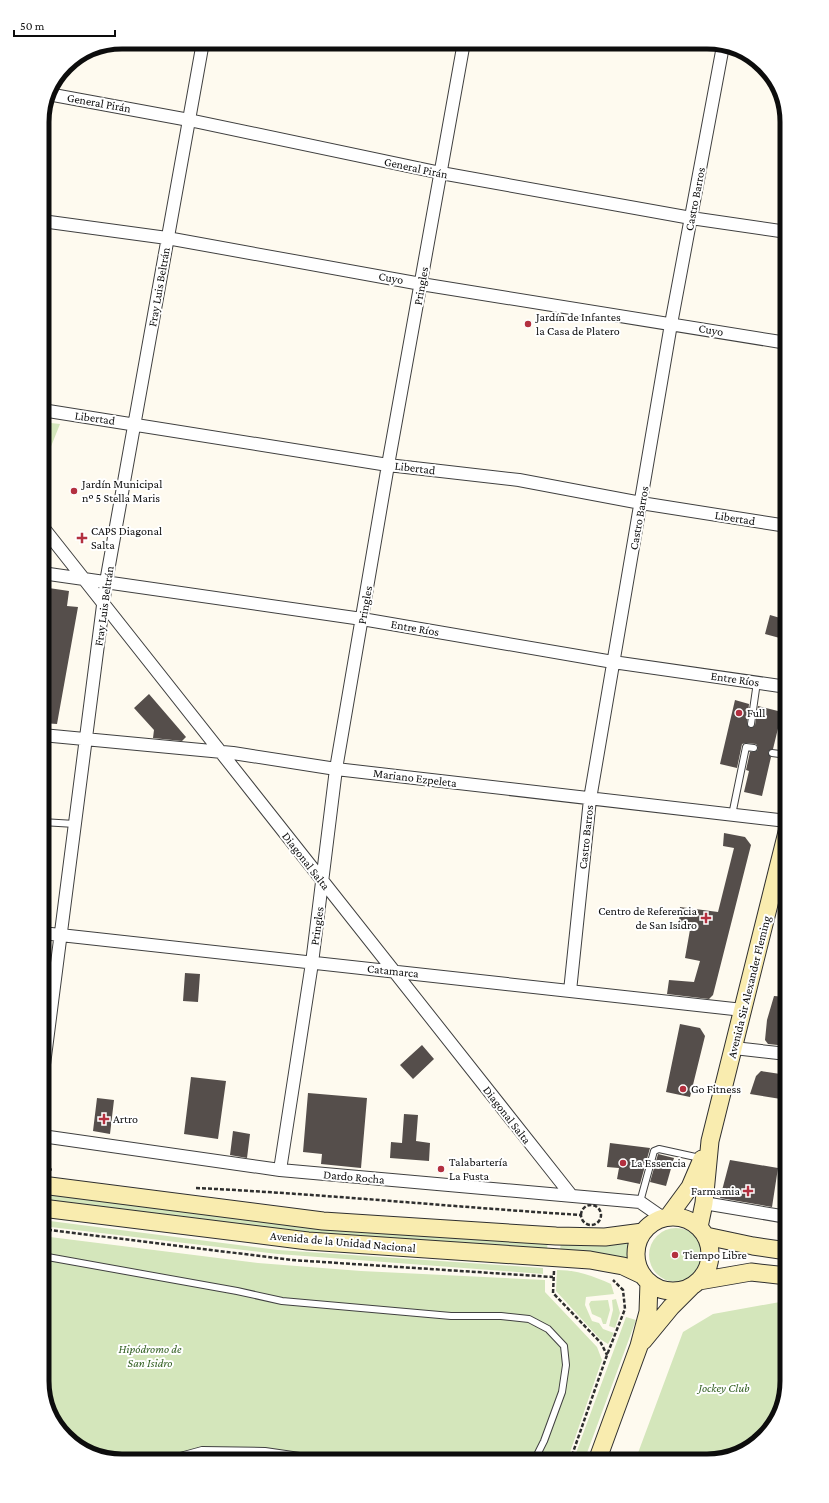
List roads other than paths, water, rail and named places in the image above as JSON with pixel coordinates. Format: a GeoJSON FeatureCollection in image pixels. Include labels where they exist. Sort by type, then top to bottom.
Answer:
{"type":"FeatureCollection","features":[{"type":"Feature","properties":{"kind":"main road","name":"Avenida Sir Alexander Fleming"},"geometry":{"type":"LineString","coordinates":[[703,1232],[704,1203],[710,1141],[780,860]]}},
{"type":"Feature","properties":{"kind":"main road","name":"Avenida Sir Alexander Fleming"},"geometry":{"type":"LineString","coordinates":[[665,1217],[690,1187],[710,1141]]}},
{"type":"Feature","properties":{"kind":"main road","name":"Avenida de la Unidad Nacional"},"geometry":{"type":"LineString","coordinates":[[49,1186],[323,1221],[556,1236],[605,1237],[643,1232]]}},
{"type":"Feature","properties":{"kind":"main road","name":"Avenida de la Unidad Nacional"},"geometry":{"type":"LineString","coordinates":[[49,1209],[308,1241],[590,1260],[623,1266],[646,1278]]}},
{"type":"Feature","properties":{"kind":"main road"},"geometry":{"type":"LineString","coordinates":[[600,1454],[639,1346],[648,1312],[646,1278],[636,1256],[638,1243],[643,1232],[656,1221],[665,1217],[676,1216],[689,1220],[703,1232],[710,1245],[710,1258],[707,1271],[671,1307],[639,1346]]}},
{"type":"Feature","properties":{"kind":"main road"},"geometry":{"type":"LineString","coordinates":[[703,1232],[753,1246],[780,1250]]}},
{"type":"Feature","properties":{"kind":"main road"},"geometry":{"type":"LineString","coordinates":[[646,1278],[660,1288],[670,1291],[681,1290],[695,1284],[751,1272],[780,1275]]}},
{"type":"Feature","properties":{"kind":"street","name":"Fray Luis Beltrán"},"geometry":{"type":"LineString","coordinates":[[49,1027],[106,582],[136,424],[202,49]]}},
{"type":"Feature","properties":{"kind":"street","name":"Pringles"},"geometry":{"type":"LineString","coordinates":[[280,1170],[312,963],[336,769],[388,465],[442,173],[463,49]]}},
{"type":"Feature","properties":{"kind":"street","name":"Castro Barros"},"geometry":{"type":"LineString","coordinates":[[570,991],[590,799],[671,324],[723,51]]}},
{"type":"Feature","properties":{"kind":"street","name":"General Pirán"},"geometry":{"type":"LineString","coordinates":[[54,95],[189,120],[442,173],[691,218],[780,231]]}},
{"type":"Feature","properties":{"kind":"street","name":"Cuyo"},"geometry":{"type":"LineString","coordinates":[[49,222],[168,238],[422,284],[780,342]]}},
{"type":"Feature","properties":{"kind":"street","name":"Libertad"},"geometry":{"type":"LineString","coordinates":[[49,411],[388,465],[519,480],[641,503],[780,525]]}},
{"type":"Feature","properties":{"kind":"street","name":"Diagonal Salta"},"geometry":{"type":"LineString","coordinates":[[49,535],[571,1195]]}},
{"type":"Feature","properties":{"kind":"street","name":"Entre Ríos"},"geometry":{"type":"LineString","coordinates":[[49,574],[362,619],[613,662],[780,686]]}},
{"type":"Feature","properties":{"kind":"street","name":"Mariano Ezpeleta"},"geometry":{"type":"LineString","coordinates":[[49,736],[220,752],[336,769],[780,821]]}},
{"type":"Feature","properties":{"kind":"street","name":"Catamarca"},"geometry":{"type":"LineString","coordinates":[[49,934],[743,1010]]}},
{"type":"Feature","properties":{"kind":"street"},"geometry":{"type":"LineString","coordinates":[[734,1048],[780,1053]]}},
{"type":"Feature","properties":{"kind":"street","name":"Dardo Rocha"},"geometry":{"type":"LineString","coordinates":[[49,1137],[280,1170],[640,1202],[665,1217]]}},
{"type":"Feature","properties":{"kind":"street"},"geometry":{"type":"LineString","coordinates":[[704,1203],[780,1216]]}},
{"type":"Feature","properties":{"kind":"lane"},"geometry":{"type":"LineString","coordinates":[[751,724],[757,682]]}},
{"type":"Feature","properties":{"kind":"lane"},"geometry":{"type":"LineString","coordinates":[[732,815],[747,740]]}},
{"type":"Feature","properties":{"kind":"lane"},"geometry":{"type":"LineString","coordinates":[[746,747],[754,748]]}},
{"type":"Feature","properties":{"kind":"lane"},"geometry":{"type":"LineString","coordinates":[[772,753],[780,754]]}},
{"type":"Feature","properties":{"kind":"lane"},"geometry":{"type":"LineString","coordinates":[[49,822],[75,824]]}},
{"type":"Feature","properties":{"kind":"lane"},"geometry":{"type":"LineString","coordinates":[[640,1202],[654,1151],[659,1149],[702,1158]]}},
{"type":"Feature","properties":{"kind":"lane"},"geometry":{"type":"LineString","coordinates":[[49,1257],[282,1301],[451,1316],[501,1316],[529,1318],[548,1329],[564,1346],[566,1365],[562,1392],[544,1441],[538,1454]]}},
{"type":"Feature","properties":{"kind":"lane"},"geometry":{"type":"LineString","coordinates":[[187,1454],[202,1450],[265,1451],[286,1454]]}},
{"type":"Feature","properties":{"kind":"place","name":"Jardín de Infantes la Casa de Platero"},"geometry":{"type":"Point","coordinates":[528,324]}},
{"type":"Feature","properties":{"kind":"place","name":"Jardín Municipal nº 5 Stella Maris"},"geometry":{"type":"Point","coordinates":[74,491]}},
{"type":"Feature","properties":{"kind":"place","name":"CAPS Diagonal Salta"},"geometry":{"type":"Point","coordinates":[82,538]}},
{"type":"Feature","properties":{"kind":"place","name":"Full"},"geometry":{"type":"Point","coordinates":[739,713]}},
{"type":"Feature","properties":{"kind":"place","name":"Centro de Referencia de San Isidro"},"geometry":{"type":"Point","coordinates":[706,918]}},
{"type":"Feature","properties":{"kind":"place","name":"Go Fitness"},"geometry":{"type":"Point","coordinates":[683,1089]}},
{"type":"Feature","properties":{"kind":"place","name":"Artro"},"geometry":{"type":"Point","coordinates":[104,1119]}},
{"type":"Feature","properties":{"kind":"place","name":"La Essencia"},"geometry":{"type":"Point","coordinates":[623,1163]}},
{"type":"Feature","properties":{"kind":"place","name":"Talabartería La Fusta"},"geometry":{"type":"Point","coordinates":[441,1169]}},
{"type":"Feature","properties":{"kind":"place","name":"Farmamia"},"geometry":{"type":"Point","coordinates":[748,1191]}},
{"type":"Feature","properties":{"kind":"place","name":"Tiempo Libre"},"geometry":{"type":"Point","coordinates":[675,1255]}},
{"type":"Feature","properties":{"kind":"park label","name":"Hipódromo de San Isidro"},"geometry":{"type":"Point","coordinates":[150,1356]}},
{"type":"Feature","properties":{"kind":"park label","name":"Jockey Club"},"geometry":{"type":"Point","coordinates":[724,1388]}}]}
